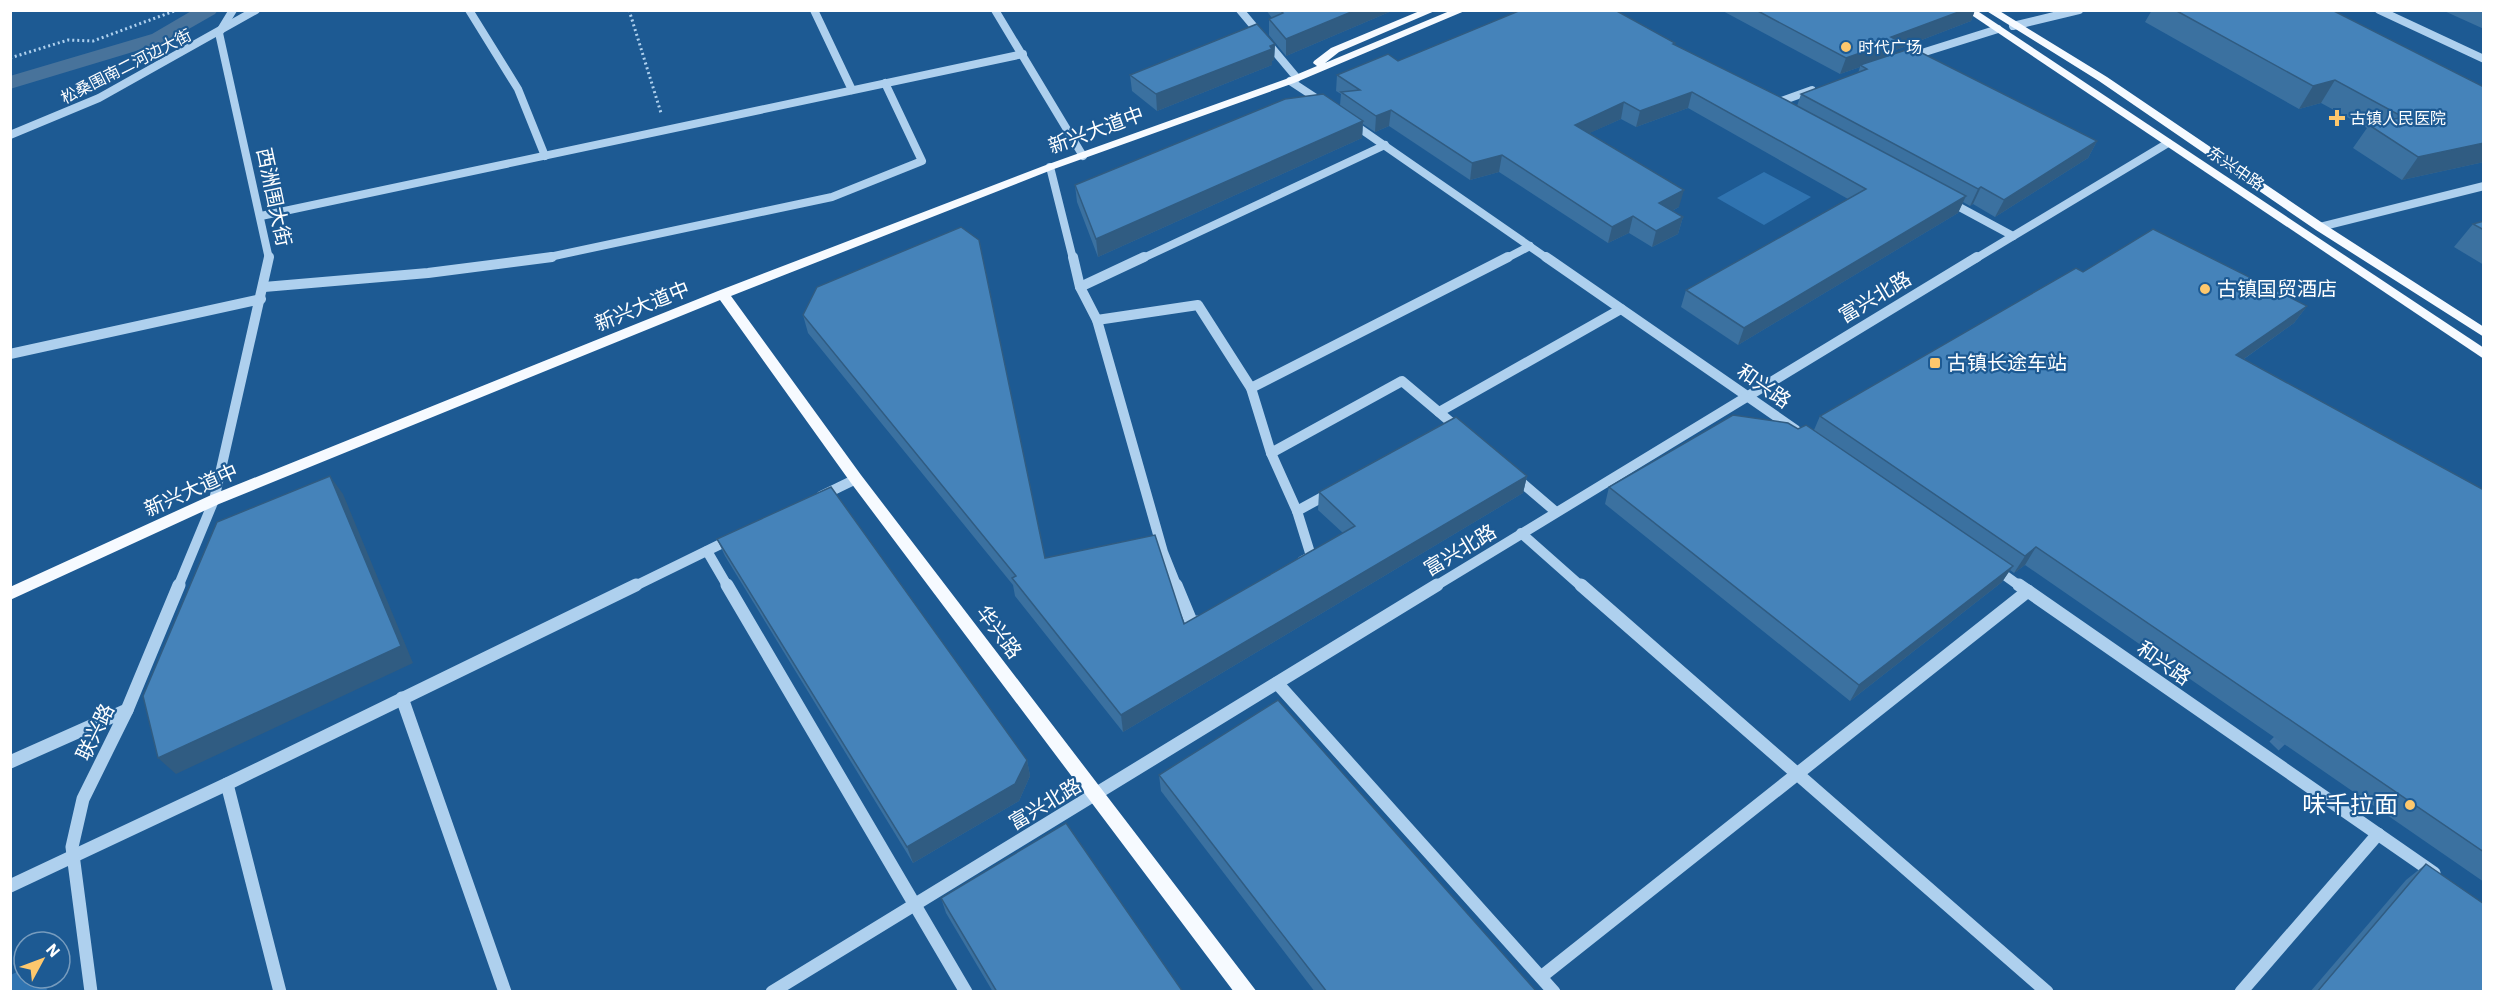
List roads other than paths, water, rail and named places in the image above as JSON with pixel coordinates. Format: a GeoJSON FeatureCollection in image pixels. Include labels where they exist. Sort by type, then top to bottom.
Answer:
{"type":"FeatureCollection","features":[{"type":"Feature","properties":{"kind":"main road","name":"新兴大道中"},"geometry":{"type":"LineString","coordinates":[[1293,79],[1335,50],[1432,10]]}},
{"type":"Feature","properties":{"kind":"main road","name":"新兴大道中"},"geometry":{"type":"LineString","coordinates":[[10,594],[214,500],[723,294],[1050,167],[1293,79],[1462,10]]}},
{"type":"Feature","properties":{"kind":"main road","name":"东兴中路"},"geometry":{"type":"LineString","coordinates":[[1969,10],[2484,355]]}},
{"type":"Feature","properties":{"kind":"main road","name":"东兴中路"},"geometry":{"type":"LineString","coordinates":[[1990,10],[2103,80],[2320,227],[2484,333]]}},
{"type":"Feature","properties":{"kind":"main road","name":"华兴路"},"geometry":{"type":"LineString","coordinates":[[723,294],[856,479],[1247,992]]}},
{"type":"Feature","properties":{"kind":"street","name":"松桑围南二河边大街"},"geometry":{"type":"LineString","coordinates":[[10,135],[99,98],[219,33],[256,10]]}},
{"type":"Feature","properties":{"kind":"street"},"geometry":{"type":"LineString","coordinates":[[469,10],[518,89],[545,156]]}},
{"type":"Feature","properties":{"kind":"street"},"geometry":{"type":"LineString","coordinates":[[814,10],[852,90]]}},
{"type":"Feature","properties":{"kind":"street"},"geometry":{"type":"LineString","coordinates":[[995,10],[1083,156]]}},
{"type":"Feature","properties":{"kind":"street"},"geometry":{"type":"LineString","coordinates":[[1240,10],[1293,79],[1328,106]]}},
{"type":"Feature","properties":{"kind":"street"},"geometry":{"type":"LineString","coordinates":[[2013,26],[2079,10]]}},
{"type":"Feature","properties":{"kind":"street"},"geometry":{"type":"LineString","coordinates":[[2379,10],[2484,59]]}},
{"type":"Feature","properties":{"kind":"street"},"geometry":{"type":"LineString","coordinates":[[219,33],[233,11]]}},
{"type":"Feature","properties":{"kind":"street"},"geometry":{"type":"LineString","coordinates":[[1905,58],[1998,29]]}},
{"type":"Feature","properties":{"kind":"street","name":"西洲围大街"},"geometry":{"type":"LineString","coordinates":[[214,500],[270,255],[219,33]]}},
{"type":"Feature","properties":{"kind":"street"},"geometry":{"type":"LineString","coordinates":[[261,216],[1023,54]]}},
{"type":"Feature","properties":{"kind":"street"},"geometry":{"type":"LineString","coordinates":[[264,287],[428,273],[554,257],[832,197],[922,161],[885,83]]}},
{"type":"Feature","properties":{"kind":"street"},"geometry":{"type":"LineString","coordinates":[[1770,105],[1815,89]]}},
{"type":"Feature","properties":{"kind":"street"},"geometry":{"type":"LineString","coordinates":[[1760,99],[1781,110]]}},
{"type":"Feature","properties":{"kind":"street","name":"和兴路"},"geometry":{"type":"LineString","coordinates":[[1347,119],[1805,436]]}},
{"type":"Feature","properties":{"kind":"street","name":"富兴北路"},"geometry":{"type":"LineString","coordinates":[[772,992],[1747,395],[2168,143]]}},
{"type":"Feature","properties":{"kind":"street"},"geometry":{"type":"LineString","coordinates":[[1080,287],[1385,145]]}},
{"type":"Feature","properties":{"kind":"street"},"geometry":{"type":"LineString","coordinates":[[1050,167],[1080,287],[1097,320],[1163,552],[1192,626],[1212,614]]}},
{"type":"Feature","properties":{"kind":"street"},"geometry":{"type":"LineString","coordinates":[[2320,227],[2484,186]]}},
{"type":"Feature","properties":{"kind":"street"},"geometry":{"type":"LineString","coordinates":[[1939,196],[2013,236]]}},
{"type":"Feature","properties":{"kind":"street"},"geometry":{"type":"LineString","coordinates":[[1251,388],[1530,246]]}},
{"type":"Feature","properties":{"kind":"street"},"geometry":{"type":"LineString","coordinates":[[10,354],[261,299]]}},
{"type":"Feature","properties":{"kind":"street"},"geometry":{"type":"LineString","coordinates":[[1097,320],[1198,305],[1251,388],[1271,453],[1297,511],[1311,556],[1292,568]]}},
{"type":"Feature","properties":{"kind":"street"},"geometry":{"type":"LineString","coordinates":[[1439,412],[1621,309]]}},
{"type":"Feature","properties":{"kind":"street"},"geometry":{"type":"LineString","coordinates":[[1271,453],[1402,381],[1472,440]]}},
{"type":"Feature","properties":{"kind":"street"},"geometry":{"type":"LineString","coordinates":[[1444,431],[1454,425]]}},
{"type":"Feature","properties":{"kind":"street"},"geometry":{"type":"LineString","coordinates":[[1505,468],[1556,512]]}},
{"type":"Feature","properties":{"kind":"street"},"geometry":{"type":"LineString","coordinates":[[813,500],[856,479]]}},
{"type":"Feature","properties":{"kind":"street"},"geometry":{"type":"LineString","coordinates":[[1297,511],[1339,488]]}},
{"type":"Feature","properties":{"kind":"street","name":"联兴路"},"geometry":{"type":"LineString","coordinates":[[91,992],[72,847],[83,799],[127,710],[214,500]]}},
{"type":"Feature","properties":{"kind":"street"},"geometry":{"type":"LineString","coordinates":[[1521,533],[2047,992]]}},
{"type":"Feature","properties":{"kind":"street"},"geometry":{"type":"LineString","coordinates":[[10,886],[227,784],[739,536]]}},
{"type":"Feature","properties":{"kind":"street"},"geometry":{"type":"LineString","coordinates":[[707,551],[966,992]]}},
{"type":"Feature","properties":{"kind":"street","name":"和兴路"},"geometry":{"type":"LineString","coordinates":[[1989,564],[2269,751],[2378,834],[2445,881]]}},
{"type":"Feature","properties":{"kind":"street"},"geometry":{"type":"LineString","coordinates":[[1541,977],[2028,591]]}},
{"type":"Feature","properties":{"kind":"street"},"geometry":{"type":"LineString","coordinates":[[1277,683],[1554,992]]}},
{"type":"Feature","properties":{"kind":"street"},"geometry":{"type":"LineString","coordinates":[[402,698],[505,992]]}},
{"type":"Feature","properties":{"kind":"street"},"geometry":{"type":"LineString","coordinates":[[10,762],[127,710]]}},
{"type":"Feature","properties":{"kind":"street"},"geometry":{"type":"LineString","coordinates":[[227,784],[280,992]]}},
{"type":"Feature","properties":{"kind":"street"},"geometry":{"type":"LineString","coordinates":[[2241,992],[2378,834]]}},
{"type":"Feature","properties":{"kind":"waterway"},"geometry":{"type":"LineString","coordinates":[[10,83],[159,38],[208,10]]}},
{"type":"Feature","properties":{"kind":"tunnel"},"geometry":{"type":"LineString","coordinates":[[2274,746],[2288,732]]}},
{"type":"Feature","properties":{"kind":"place","name":"时代广场"},"geometry":{"type":"Point","coordinates":[1846,47]}},
{"type":"Feature","properties":{"kind":"place","name":"古镇人民医院"},"geometry":{"type":"Point","coordinates":[2337,118]}},
{"type":"Feature","properties":{"kind":"place","name":"古镇国贸酒店"},"geometry":{"type":"Point","coordinates":[2205,289]}},
{"type":"Feature","properties":{"kind":"place","name":"古镇长途车站"},"geometry":{"type":"Point","coordinates":[1935,363]}},
{"type":"Feature","properties":{"kind":"place","name":"味千拉面"},"geometry":{"type":"Point","coordinates":[2410,805]}}]}
